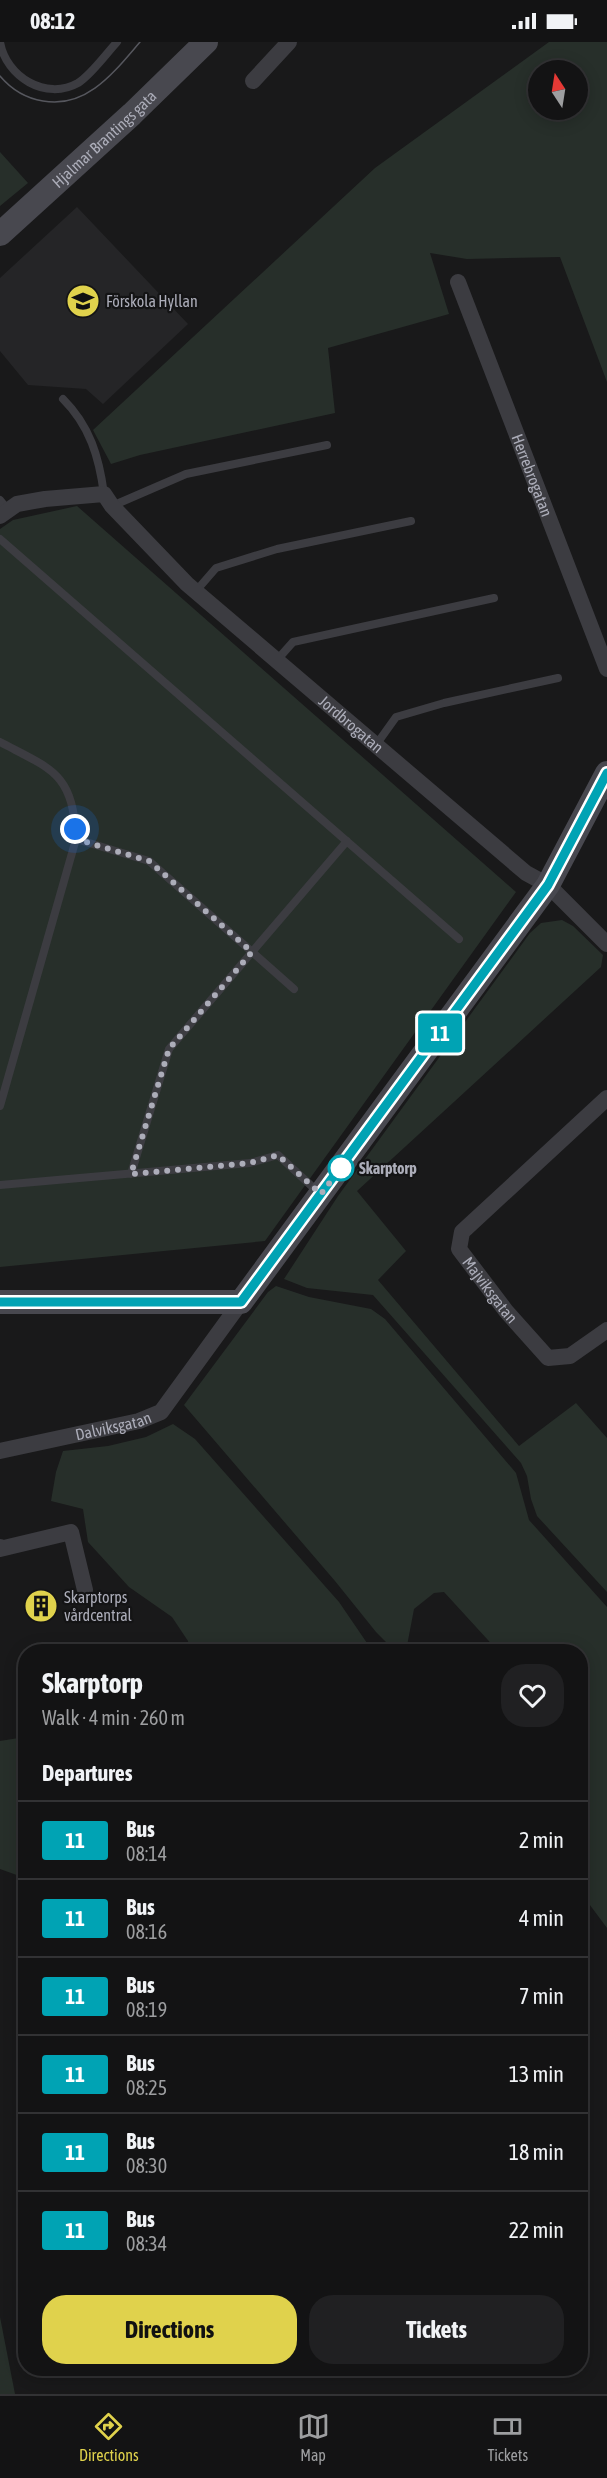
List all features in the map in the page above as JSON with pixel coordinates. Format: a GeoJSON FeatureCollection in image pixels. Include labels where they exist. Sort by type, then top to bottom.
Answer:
{"type":"FeatureCollection","features":[{"type":"Feature","properties":{"kind":"street","name":"Hjalmar Brantings gata"},"geometry":{"type":"LineString","coordinates":[[0,234],[132,114],[206,42]]}},
{"type":"Feature","properties":{"kind":"street"},"geometry":{"type":"LineString","coordinates":[[253,81],[289,42]]}},
{"type":"Feature","properties":{"kind":"street","name":"Herrebrogatan"},"geometry":{"type":"LineString","coordinates":[[458,282],[607,669]]}},
{"type":"Feature","properties":{"kind":"street"},"geometry":{"type":"LineString","coordinates":[[3,509],[45,499],[108,500]]}},
{"type":"Feature","properties":{"kind":"street","name":"Jordbrogatan"},"geometry":{"type":"LineString","coordinates":[[108,500],[196,591],[526,873],[548,885],[607,944]]}},
{"type":"Feature","properties":{"kind":"street","name":"Dalviksgatan"},"geometry":{"type":"LineString","coordinates":[[0,1451],[139,1421],[161,1412],[548,885],[607,773]]}},
{"type":"Feature","properties":{"kind":"street","name":"Majviksgatan"},"geometry":{"type":"LineString","coordinates":[[607,1098],[462,1232],[459,1249],[507,1311],[548,1358],[570,1356],[607,1330]]}},
{"type":"Feature","properties":{"kind":"street"},"geometry":{"type":"LineString","coordinates":[[0,1302],[241,1302]]}},
{"type":"Feature","properties":{"kind":"street"},"geometry":{"type":"LineString","coordinates":[[0,1547],[71,1532],[85,1590]]}},
{"type":"Feature","properties":{"kind":"lane"},"geometry":{"type":"LineString","coordinates":[[0,42],[5,59],[18,75],[27,82],[50,88],[62,88],[80,81],[117,42]]}},
{"type":"Feature","properties":{"kind":"lane"},"geometry":{"type":"LineString","coordinates":[[63,399],[87,427],[100,465],[108,500],[186,474],[327,446]]}},
{"type":"Feature","properties":{"kind":"lane"},"geometry":{"type":"LineString","coordinates":[[196,591],[216,568],[277,549],[411,521]]}},
{"type":"Feature","properties":{"kind":"lane"},"geometry":{"type":"LineString","coordinates":[[0,539],[459,939]]}},
{"type":"Feature","properties":{"kind":"lane"},"geometry":{"type":"LineString","coordinates":[[277,660],[293,642],[494,598]]}},
{"type":"Feature","properties":{"kind":"lane"},"geometry":{"type":"LineString","coordinates":[[376,745],[396,717],[444,703],[558,678]]}},
{"type":"Feature","properties":{"kind":"lane"},"geometry":{"type":"LineString","coordinates":[[0,742],[44,765],[62,781],[72,800],[76,839],[0,1106]]}},
{"type":"Feature","properties":{"kind":"lane"},"geometry":{"type":"LineString","coordinates":[[76,839],[149,861],[294,989]]}},
{"type":"Feature","properties":{"kind":"lane"},"geometry":{"type":"LineString","coordinates":[[131,1174],[169,1049],[347,841]]}},
{"type":"Feature","properties":{"kind":"lane"},"geometry":{"type":"LineString","coordinates":[[0,1185],[250,1163],[278,1155],[321,1194]]}},
{"type":"Feature","properties":{"kind":"shaded area"},"geometry":{"type":"Polygon","coordinates":[[[549,42],[607,42],[607,382],[560,257],[467,259],[430,253],[449,314],[328,348],[335,413],[140,455],[111,464],[93,430],[375,168],[549,42]]]}},
{"type":"Feature","properties":{"kind":"shaded area"},"geometry":{"type":"Polygon","coordinates":[[[0,152],[28,183],[0,206],[0,152]]]}},
{"type":"Feature","properties":{"kind":"shaded area","name":"Förskola Hyllan"},"geometry":{"type":"Polygon","coordinates":[[[77,207],[188,324],[103,404],[86,389],[28,385],[0,351],[0,278],[77,207]]]}},
{"type":"Feature","properties":{"kind":"shaded area"},"geometry":{"type":"Polygon","coordinates":[[[77,506],[516,892],[265,1241],[0,1267],[0,529],[13,520],[77,506]]]}},
{"type":"Feature","properties":{"kind":"shaded area"},"geometry":{"type":"Polygon","coordinates":[[[562,920],[573,926],[603,955],[601,967],[357,1191],[406,1251],[378,1280],[519,1446],[576,1403],[607,1438],[607,1592],[537,1516],[527,1476],[521,1463],[373,1295],[307,1288],[284,1279],[338,1196],[530,933],[541,923],[562,920]]]}},
{"type":"Feature","properties":{"kind":"shaded area"},"geometry":{"type":"Polygon","coordinates":[[[276,1286],[309,1297],[371,1309],[385,1319],[516,1473],[529,1520],[607,1607],[607,1928],[588,1902],[588,1644],[492,1644],[444,1592],[434,1593],[414,1609],[407,1644],[387,1643],[184,1405],[268,1292],[276,1286]]]}},
{"type":"Feature","properties":{"kind":"shaded area"},"geometry":{"type":"Polygon","coordinates":[[[173,1424],[195,1439],[339,1602],[367,1644],[189,1644],[172,1617],[129,1587],[88,1542],[83,1509],[51,1501],[56,1472],[63,1451],[108,1446],[146,1437],[173,1424]]]}},
{"type":"Feature","properties":{"kind":"shaded area"},"geometry":{"type":"Polygon","coordinates":[[[18,1738],[18,1875],[0,1869],[0,1741],[18,1738]]]}},
{"type":"Feature","properties":{"kind":"shaded area"},"geometry":{"type":"Polygon","coordinates":[[[0,2317],[15,2394],[0,2394],[0,2317]]]}},
{"type":"Feature","properties":{"kind":"tram line"},"geometry":{"type":"LineString","coordinates":[[0,76],[14,89],[30,98],[59,102],[73,99],[99,85],[110,76],[140,42]]}},
{"type":"Feature","properties":{"kind":"bus line","name":"11"},"geometry":{"type":"LineString","coordinates":[[0,1302],[241,1302],[548,885],[607,773]]}},
{"type":"Feature","properties":{"kind":"place","name":"Förskola Hyllan"},"geometry":{"type":"Point","coordinates":[83,301]}},
{"type":"Feature","properties":{"kind":"place","name":"Skarptorp"},"geometry":{"type":"Point","coordinates":[341,1168]}},
{"type":"Feature","properties":{"kind":"place","name":"Skarptorps vårdcentral"},"geometry":{"type":"Point","coordinates":[41,1606]}},
{"type":"Feature","properties":{"kind":"route"},"geometry":{"type":"LineString","coordinates":[[75,829],[76,839],[149,861],[252,952],[169,1049],[131,1174],[250,1163],[278,1155],[321,1194],[341,1168]]}}]}
